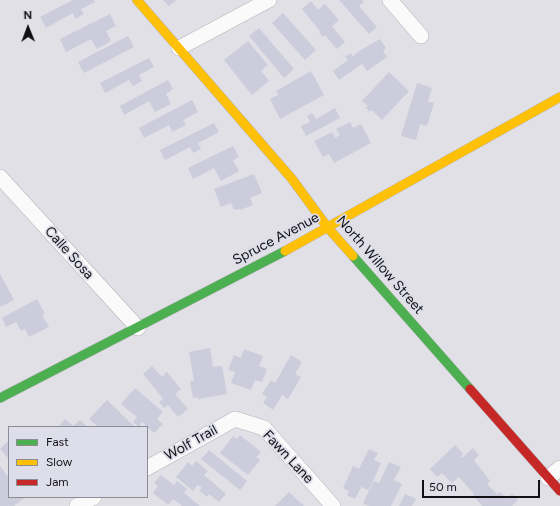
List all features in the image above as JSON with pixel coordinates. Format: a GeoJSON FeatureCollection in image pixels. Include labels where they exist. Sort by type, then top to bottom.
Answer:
{"type":"FeatureCollection","features":[{"type":"Feature","properties":{"kind":"street","name":"North Willow Street"},"geometry":{"type":"LineString","coordinates":[[137,0],[292,179],[328,228],[560,491]]}},
{"type":"Feature","properties":{"kind":"street"},"geometry":{"type":"LineString","coordinates":[[178,48],[269,0]]}},
{"type":"Feature","properties":{"kind":"street"},"geometry":{"type":"LineString","coordinates":[[390,0],[421,36]]}},
{"type":"Feature","properties":{"kind":"street","name":"Spruce Avenue"},"geometry":{"type":"LineString","coordinates":[[0,397],[138,328],[328,228],[560,97]]}},
{"type":"Feature","properties":{"kind":"street","name":"Calle Sosa"},"geometry":{"type":"LineString","coordinates":[[0,177],[138,328]]}},
{"type":"Feature","properties":{"kind":"street","name":"Wolf Trail"},"geometry":{"type":"LineString","coordinates":[[148,467],[235,419]]}},
{"type":"Feature","properties":{"kind":"street","name":"Fawn Lane"},"geometry":{"type":"LineString","coordinates":[[235,419],[264,428],[333,506]]}},
{"type":"Feature","properties":{"kind":"street"},"geometry":{"type":"LineString","coordinates":[[548,478],[560,468]]}},
{"type":"Feature","properties":{"kind":"street"},"geometry":{"type":"LineString","coordinates":[[77,506],[92,498]]}},
{"type":"Feature","properties":{"kind":"building"},"geometry":{"type":"Polygon","coordinates":[[[73,0],[94,0],[95,2],[81,9],[84,14],[75,19],[73,13],[46,28],[40,17],[73,0]]]}},
{"type":"Feature","properties":{"kind":"building"},"geometry":{"type":"Polygon","coordinates":[[[163,0],[176,0],[169,6],[163,0]]]}},
{"type":"Feature","properties":{"kind":"building"},"geometry":{"type":"Polygon","coordinates":[[[339,0],[362,0],[364,2],[359,6],[377,27],[369,34],[339,0]]]}},
{"type":"Feature","properties":{"kind":"building"},"geometry":{"type":"Polygon","coordinates":[[[311,1],[318,10],[325,4],[339,20],[332,26],[345,42],[337,49],[325,35],[323,37],[302,9],[311,1]]]}},
{"type":"Feature","properties":{"kind":"building"},"geometry":{"type":"Polygon","coordinates":[[[283,13],[316,50],[305,60],[272,23],[283,13]]]}},
{"type":"Feature","properties":{"kind":"building"},"geometry":{"type":"Polygon","coordinates":[[[110,14],[116,26],[106,31],[111,41],[97,49],[91,39],[66,52],[60,39],[110,14]]]}},
{"type":"Feature","properties":{"kind":"building"},"geometry":{"type":"Polygon","coordinates":[[[259,28],[294,69],[284,78],[249,36],[259,28]]]}},
{"type":"Feature","properties":{"kind":"building"},"geometry":{"type":"Polygon","coordinates":[[[128,36],[134,47],[84,73],[78,62],[128,36]]]}},
{"type":"Feature","properties":{"kind":"building"},"geometry":{"type":"Polygon","coordinates":[[[380,39],[386,48],[383,51],[387,57],[367,71],[362,64],[339,80],[333,71],[348,60],[345,57],[351,53],[353,57],[357,52],[358,54],[359,51],[380,39]]]}},
{"type":"Feature","properties":{"kind":"building"},"geometry":{"type":"Polygon","coordinates":[[[248,41],[268,65],[261,71],[269,81],[252,95],[224,60],[248,41]]]}},
{"type":"Feature","properties":{"kind":"building"},"geometry":{"type":"Polygon","coordinates":[[[149,58],[154,67],[139,75],[142,81],[133,86],[129,80],[105,93],[100,83],[149,58]]]}},
{"type":"Feature","properties":{"kind":"building"},"geometry":{"type":"Polygon","coordinates":[[[311,71],[324,95],[280,119],[270,99],[278,95],[276,91],[311,71]]]}},
{"type":"Feature","properties":{"kind":"building"},"geometry":{"type":"Polygon","coordinates":[[[389,72],[409,91],[382,120],[372,110],[370,112],[366,108],[368,106],[362,101],[389,72]]]}},
{"type":"Feature","properties":{"kind":"building"},"geometry":{"type":"Polygon","coordinates":[[[168,80],[173,89],[166,94],[171,104],[155,112],[149,101],[124,115],[120,106],[168,80]]]}},
{"type":"Feature","properties":{"kind":"building"},"geometry":{"type":"Polygon","coordinates":[[[417,83],[432,88],[428,102],[434,103],[427,126],[420,124],[416,140],[401,136],[417,83]]]}},
{"type":"Feature","properties":{"kind":"building"},"geometry":{"type":"Polygon","coordinates":[[[192,100],[198,112],[183,120],[186,125],[172,132],[169,125],[144,138],[139,128],[192,100]]]}},
{"type":"Feature","properties":{"kind":"building"},"geometry":{"type":"Polygon","coordinates":[[[335,108],[340,118],[306,136],[301,126],[310,122],[307,116],[312,113],[316,119],[335,108]]]}},
{"type":"Feature","properties":{"kind":"building"},"geometry":{"type":"Polygon","coordinates":[[[350,122],[353,128],[361,124],[371,143],[334,163],[329,154],[323,157],[314,141],[332,132],[335,138],[340,135],[336,129],[350,122]]]}},
{"type":"Feature","properties":{"kind":"building"},"geometry":{"type":"Polygon","coordinates":[[[214,123],[219,132],[198,143],[201,149],[193,153],[190,147],[165,160],[160,150],[214,123]]]}},
{"type":"Feature","properties":{"kind":"building"},"geometry":{"type":"Polygon","coordinates":[[[233,146],[239,157],[233,160],[239,171],[221,181],[214,168],[193,179],[188,168],[233,146]]]}},
{"type":"Feature","properties":{"kind":"building"},"geometry":{"type":"Polygon","coordinates":[[[254,174],[262,193],[250,198],[253,205],[240,210],[234,210],[231,203],[221,207],[214,189],[254,174]]]}},
{"type":"Feature","properties":{"kind":"building"},"geometry":{"type":"Polygon","coordinates":[[[0,274],[14,300],[0,307],[0,274]]]}},
{"type":"Feature","properties":{"kind":"building"},"geometry":{"type":"Polygon","coordinates":[[[37,299],[45,314],[42,315],[49,327],[29,337],[25,329],[21,331],[16,322],[6,327],[2,318],[37,299]]]}},
{"type":"Feature","properties":{"kind":"building"},"geometry":{"type":"Polygon","coordinates":[[[210,348],[213,367],[222,366],[227,394],[198,399],[198,397],[193,398],[190,381],[194,381],[189,352],[210,348]]]}},
{"type":"Feature","properties":{"kind":"building"},"geometry":{"type":"Polygon","coordinates":[[[244,349],[263,356],[259,366],[267,369],[262,382],[255,380],[251,390],[231,383],[235,372],[228,370],[234,355],[241,358],[244,349]]]}},
{"type":"Feature","properties":{"kind":"building"},"geometry":{"type":"Polygon","coordinates":[[[291,355],[302,362],[295,374],[301,377],[288,399],[282,395],[273,410],[263,403],[267,397],[262,394],[271,380],[275,383],[291,355]]]}},
{"type":"Feature","properties":{"kind":"building"},"geometry":{"type":"Polygon","coordinates":[[[152,366],[162,377],[167,372],[181,389],[175,394],[188,409],[178,417],[168,405],[164,408],[159,402],[163,399],[143,374],[152,366]]]}},
{"type":"Feature","properties":{"kind":"building"},"geometry":{"type":"Polygon","coordinates":[[[135,388],[163,412],[157,419],[163,424],[154,433],[142,422],[140,426],[138,426],[133,422],[137,417],[121,404],[135,388]]]}},
{"type":"Feature","properties":{"kind":"building"},"geometry":{"type":"Polygon","coordinates":[[[107,400],[134,426],[97,426],[89,419],[107,400]]]}},
{"type":"Feature","properties":{"kind":"building"},"geometry":{"type":"Polygon","coordinates":[[[65,419],[73,426],[59,426],[65,419]]]}},
{"type":"Feature","properties":{"kind":"building"},"geometry":{"type":"Polygon","coordinates":[[[80,420],[87,426],[73,426],[80,420]]]}},
{"type":"Feature","properties":{"kind":"building"},"geometry":{"type":"Polygon","coordinates":[[[240,435],[261,452],[256,457],[260,460],[248,475],[220,453],[233,436],[237,439],[240,435]]]}},
{"type":"Feature","properties":{"kind":"building"},"geometry":{"type":"Polygon","coordinates":[[[8,441],[8,458],[0,449],[8,441]]]}},
{"type":"Feature","properties":{"kind":"building"},"geometry":{"type":"Polygon","coordinates":[[[455,445],[463,454],[461,457],[462,458],[473,448],[479,455],[474,460],[490,481],[487,484],[497,494],[500,492],[507,499],[512,494],[518,500],[512,506],[482,506],[459,477],[452,483],[442,473],[437,477],[430,469],[455,445]]]}},
{"type":"Feature","properties":{"kind":"building"},"geometry":{"type":"Polygon","coordinates":[[[369,449],[378,453],[374,460],[381,463],[369,490],[361,487],[355,499],[347,495],[349,491],[343,488],[353,466],[359,469],[369,449]]]}},
{"type":"Feature","properties":{"kind":"building"},"geometry":{"type":"Polygon","coordinates":[[[209,450],[247,481],[240,490],[201,459],[209,450]]]}},
{"type":"Feature","properties":{"kind":"building"},"geometry":{"type":"Polygon","coordinates":[[[196,461],[208,471],[204,475],[226,494],[219,502],[209,494],[207,497],[199,490],[202,488],[198,485],[193,491],[176,477],[188,462],[192,466],[196,461]]]}},
{"type":"Feature","properties":{"kind":"building"},"geometry":{"type":"Polygon","coordinates":[[[389,462],[401,467],[394,480],[402,484],[391,506],[369,506],[363,503],[374,481],[379,483],[389,462]]]}},
{"type":"Feature","properties":{"kind":"building"},"geometry":{"type":"Polygon","coordinates":[[[0,466],[8,477],[8,498],[24,498],[14,506],[0,506],[0,466]]]}},
{"type":"Feature","properties":{"kind":"building"},"geometry":{"type":"Polygon","coordinates":[[[161,475],[174,485],[177,481],[187,489],[184,493],[200,506],[182,506],[173,499],[168,505],[153,493],[158,486],[154,483],[161,475]]]}},
{"type":"Feature","properties":{"kind":"building"},"geometry":{"type":"Polygon","coordinates":[[[289,492],[304,506],[275,506],[289,492]]]}},
{"type":"Feature","properties":{"kind":"building"},"geometry":{"type":"Polygon","coordinates":[[[405,494],[416,499],[412,506],[399,506],[405,494]]]}},
{"type":"Feature","properties":{"kind":"traffic: fast"},"geometry":{"type":"LineString","coordinates":[[0,398],[285,251]]}},
{"type":"Feature","properties":{"kind":"traffic: fast"},"geometry":{"type":"LineString","coordinates":[[353,256],[470,389]]}},
{"type":"Feature","properties":{"kind":"traffic: slow"},"geometry":{"type":"LineString","coordinates":[[137,0],[292,179],[328,228],[353,256]]}},
{"type":"Feature","properties":{"kind":"traffic: slow"},"geometry":{"type":"LineString","coordinates":[[285,251],[560,97]]}},
{"type":"Feature","properties":{"kind":"traffic: jam"},"geometry":{"type":"LineString","coordinates":[[470,389],[560,491]]}}]}
